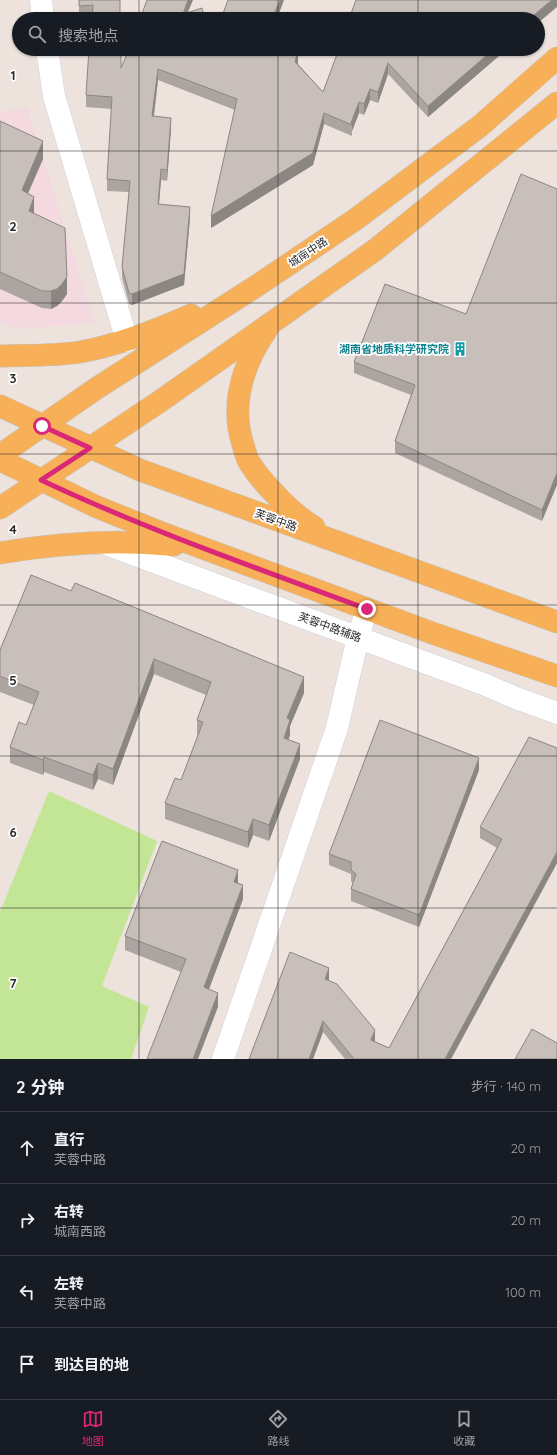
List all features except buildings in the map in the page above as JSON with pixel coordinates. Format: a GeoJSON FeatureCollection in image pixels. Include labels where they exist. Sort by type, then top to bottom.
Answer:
{"type":"FeatureCollection","features":[{"type":"Feature","properties":{"kind":"main road","name":"城南中路"},"geometry":{"type":"LineString","coordinates":[[0,455],[97,388],[258,285],[356,219],[480,126],[557,58]]}},
{"type":"Feature","properties":{"kind":"main road"},"geometry":{"type":"LineString","coordinates":[[0,508],[159,402],[273,320],[375,250],[557,103]]}},
{"type":"Feature","properties":{"kind":"main road"},"geometry":{"type":"LineString","coordinates":[[0,356],[79,352],[127,341],[171,324],[258,285]]}},
{"type":"Feature","properties":{"kind":"main road"},"geometry":{"type":"LineString","coordinates":[[273,320],[256,346],[244,371],[239,389],[239,432],[248,461],[286,506],[310,524],[344,545]]}},
{"type":"Feature","properties":{"kind":"main road","name":"芙蓉中路"},"geometry":{"type":"LineString","coordinates":[[0,406],[140,470],[557,622]]}},
{"type":"Feature","properties":{"kind":"main road"},"geometry":{"type":"LineString","coordinates":[[0,460],[97,506],[201,548],[434,634],[557,676]]}},
{"type":"Feature","properties":{"kind":"main road"},"geometry":{"type":"LineString","coordinates":[[0,553],[47,546],[103,543],[154,542],[201,548]]}},
{"type":"Feature","properties":{"kind":"street"},"geometry":{"type":"LineString","coordinates":[[41,0],[42,12]]}},
{"type":"Feature","properties":{"kind":"street"},"geometry":{"type":"LineString","coordinates":[[49,56],[54,96],[127,341]]}},
{"type":"Feature","properties":{"kind":"street","name":"芙蓉中路辅路"},"geometry":{"type":"LineString","coordinates":[[103,543],[358,637],[557,713]]}},
{"type":"Feature","properties":{"kind":"street"},"geometry":{"type":"LineString","coordinates":[[223,1059],[337,728],[358,637],[367,609]]}},
{"type":"Feature","properties":{"kind":"shaded area"},"geometry":{"type":"Polygon","coordinates":[[[27,108],[95,323],[15,329],[0,322],[0,112],[27,108]]]}},
{"type":"Feature","properties":{"kind":"green space"},"geometry":{"type":"Polygon","coordinates":[[[49,791],[157,841],[102,986],[149,1007],[131,1059],[0,1059],[0,912],[49,791]]]}},
{"type":"Feature","properties":{"kind":"place","name":"湖南省地质科学研究院"},"geometry":{"type":"Point","coordinates":[460,349]}},
{"type":"Feature","properties":{"kind":"route"},"geometry":{"type":"LineString","coordinates":[[42,426],[90,448],[41,480],[97,506],[162,533],[367,609]]}}]}
